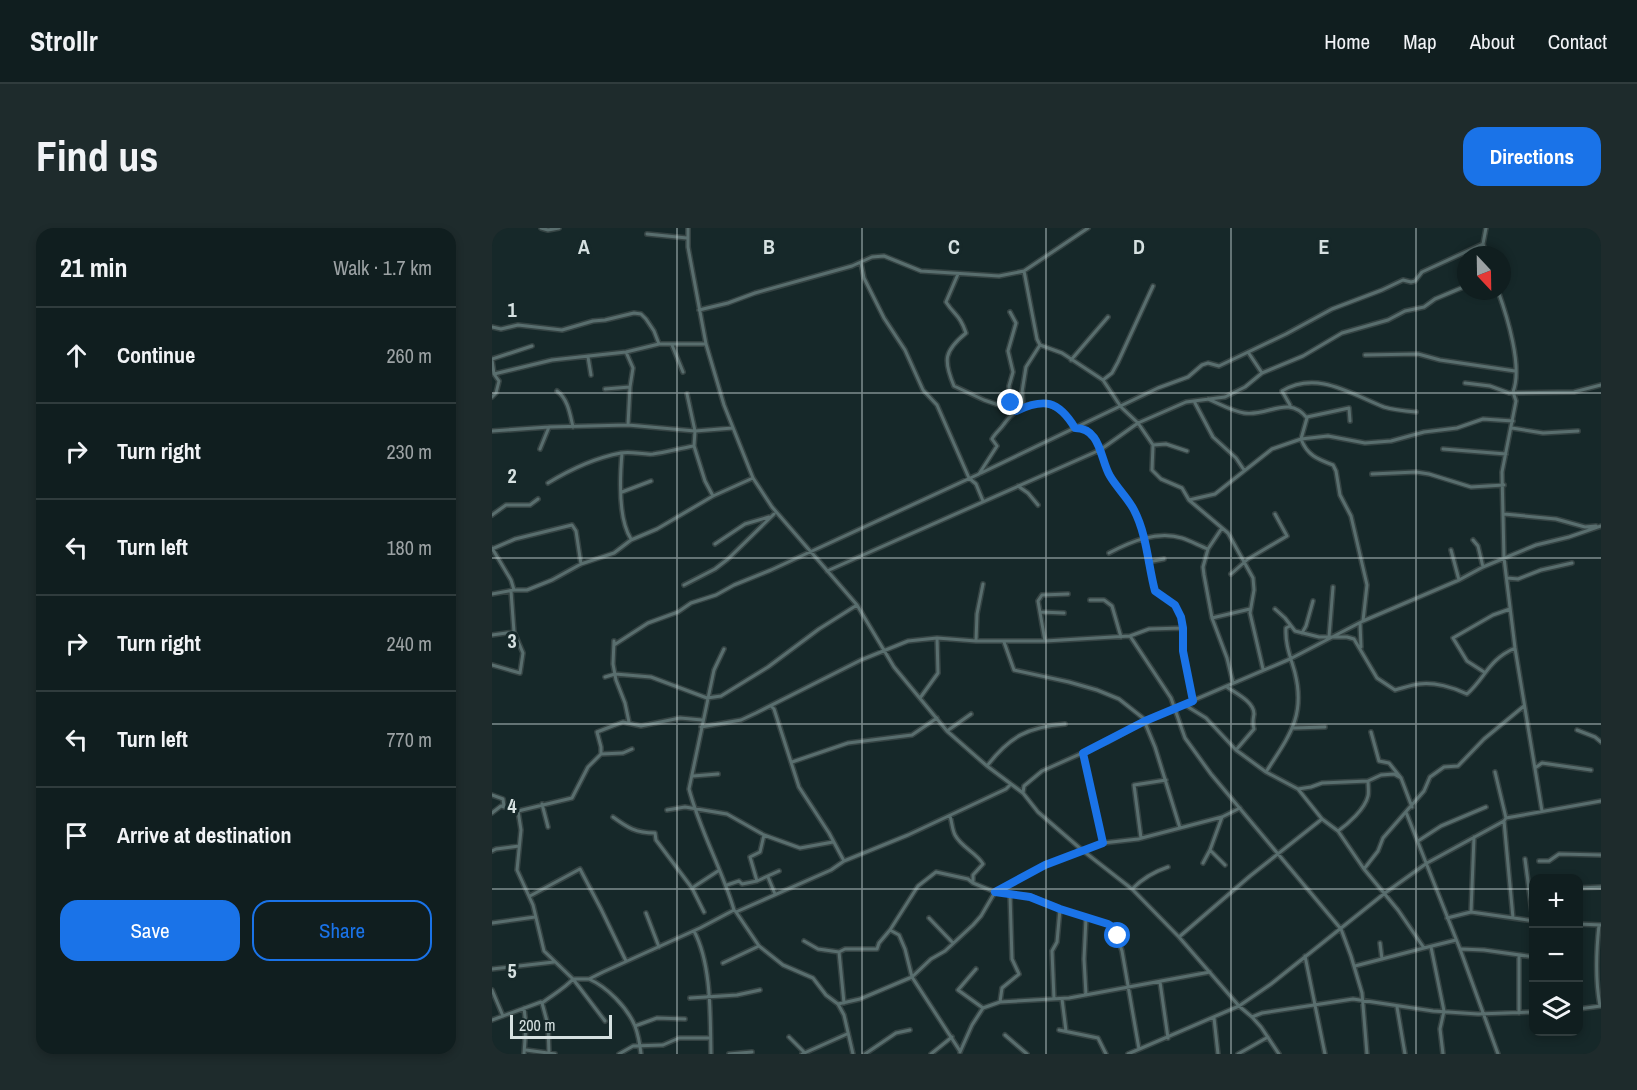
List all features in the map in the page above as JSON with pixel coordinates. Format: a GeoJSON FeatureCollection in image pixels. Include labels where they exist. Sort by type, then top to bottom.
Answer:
{"type":"FeatureCollection","features":[{"type":"Feature","properties":{"kind":"street"},"geometry":{"type":"LineString","coordinates":[[541,228],[548,230],[559,228]]}},
{"type":"Feature","properties":{"kind":"street"},"geometry":{"type":"LineString","coordinates":[[688,228],[687,238],[706,344],[733,428],[753,478],[772,507],[857,605],[894,667],[947,731],[987,766],[1023,793],[1038,812],[1082,850],[1132,889],[1179,937],[1239,1006],[1252,1017],[1279,1054]]}},
{"type":"Feature","properties":{"kind":"street"},"geometry":{"type":"LineString","coordinates":[[699,310],[852,266],[872,257],[884,256],[921,271],[999,276],[1024,271],[1088,228]]}},
{"type":"Feature","properties":{"kind":"street"},"geometry":{"type":"LineString","coordinates":[[629,722],[613,664],[614,643],[648,623],[678,612],[691,603],[716,595],[979,474],[1158,388],[1188,376],[1202,365],[1208,363],[1219,366],[1332,309],[1403,280],[1415,281],[1422,272],[1483,244],[1486,228]]}},
{"type":"Feature","properties":{"kind":"street"},"geometry":{"type":"LineString","coordinates":[[647,234],[687,238]]}},
{"type":"Feature","properties":{"kind":"street"},"geometry":{"type":"LineString","coordinates":[[861,262],[864,278],[884,318],[905,350],[923,390],[937,405],[969,478],[976,484],[983,501]]}},
{"type":"Feature","properties":{"kind":"street"},"geometry":{"type":"LineString","coordinates":[[1024,271],[1040,345],[1062,353],[1103,380],[1120,407],[1138,423],[1154,445],[1153,473],[1182,488],[1189,500],[1222,528],[1235,544],[1253,578],[1254,590],[1250,609],[1263,669]]}},
{"type":"Feature","properties":{"kind":"street"},"geometry":{"type":"LineString","coordinates":[[958,274],[946,302],[962,319],[966,333],[952,344],[947,354],[954,386],[1016,411],[1030,404],[1045,402],[1067,415],[1075,428]]}},
{"type":"Feature","properties":{"kind":"street"},"geometry":{"type":"LineString","coordinates":[[1103,380],[1112,373],[1122,355],[1153,286]]}},
{"type":"Feature","properties":{"kind":"street"},"geometry":{"type":"LineString","coordinates":[[827,571],[1100,450],[1138,423],[1186,402],[1225,397],[1245,387],[1262,373],[1303,356],[1342,333],[1388,320],[1405,311],[1424,307],[1457,289]]}},
{"type":"Feature","properties":{"kind":"street"},"geometry":{"type":"LineString","coordinates":[[1499,300],[1513,349],[1517,383],[1513,392],[1516,401],[1512,428],[1502,471],[1504,558],[1515,648],[1542,811]]}},
{"type":"Feature","properties":{"kind":"street"},"geometry":{"type":"LineString","coordinates":[[1010,312],[1016,323],[1008,351],[1013,372],[1009,386],[1011,409]]}},
{"type":"Feature","properties":{"kind":"street"},"geometry":{"type":"LineString","coordinates":[[492,327],[501,329],[518,325],[562,330],[634,313],[641,314],[646,319],[659,344]]}},
{"type":"Feature","properties":{"kind":"street"},"geometry":{"type":"LineString","coordinates":[[1071,360],[1108,317]]}},
{"type":"Feature","properties":{"kind":"street"},"geometry":{"type":"LineString","coordinates":[[494,374],[552,360],[626,352],[659,344],[706,344]]}},
{"type":"Feature","properties":{"kind":"street"},"geometry":{"type":"LineString","coordinates":[[672,345],[683,372]]}},
{"type":"Feature","properties":{"kind":"street"},"geometry":{"type":"LineString","coordinates":[[979,474],[998,446],[992,439],[994,435],[1023,405],[1022,392],[1026,367],[1040,345]]}},
{"type":"Feature","properties":{"kind":"street"},"geometry":{"type":"LineString","coordinates":[[492,398],[499,381],[494,374],[492,359],[532,346]]}},
{"type":"Feature","properties":{"kind":"street"},"geometry":{"type":"LineString","coordinates":[[626,352],[633,368],[628,425]]}},
{"type":"Feature","properties":{"kind":"street"},"geometry":{"type":"LineString","coordinates":[[1248,352],[1262,373]]}},
{"type":"Feature","properties":{"kind":"street"},"geometry":{"type":"LineString","coordinates":[[1365,355],[1418,354],[1440,360],[1515,371]]}},
{"type":"Feature","properties":{"kind":"street"},"geometry":{"type":"LineString","coordinates":[[588,356],[591,375]]}},
{"type":"Feature","properties":{"kind":"street"},"geometry":{"type":"LineString","coordinates":[[1307,417],[1291,406],[1282,391],[1297,384],[1324,383],[1392,409],[1416,412]]}},
{"type":"Feature","properties":{"kind":"street"},"geometry":{"type":"LineString","coordinates":[[1465,383],[1513,392],[1574,392],[1601,385]]}},
{"type":"Feature","properties":{"kind":"street"},"geometry":{"type":"LineString","coordinates":[[605,389],[630,387]]}},
{"type":"Feature","properties":{"kind":"street"},"geometry":{"type":"LineString","coordinates":[[557,392],[567,404],[573,427]]}},
{"type":"Feature","properties":{"kind":"street"},"geometry":{"type":"LineString","coordinates":[[687,394],[695,431],[694,446],[708,488],[714,496]]}},
{"type":"Feature","properties":{"kind":"street"},"geometry":{"type":"LineString","coordinates":[[1207,399],[1252,414],[1291,406]]}},
{"type":"Feature","properties":{"kind":"street"},"geometry":{"type":"LineString","coordinates":[[1195,402],[1213,437],[1236,458],[1244,470]]}},
{"type":"Feature","properties":{"kind":"street"},"geometry":{"type":"LineString","coordinates":[[1307,417],[1349,408],[1350,421]]}},
{"type":"Feature","properties":{"kind":"street"},"geometry":{"type":"LineString","coordinates":[[1307,417],[1300,439],[1305,450],[1316,458],[1333,465],[1340,495],[1351,516],[1367,585],[1361,649]]}},
{"type":"Feature","properties":{"kind":"street"},"geometry":{"type":"LineString","coordinates":[[1189,500],[1215,494],[1272,449],[1300,439],[1328,436],[1365,443],[1391,441],[1424,432],[1457,428],[1483,419],[1513,421]]}},
{"type":"Feature","properties":{"kind":"street"},"geometry":{"type":"LineString","coordinates":[[492,431],[628,425],[695,431],[733,428]]}},
{"type":"Feature","properties":{"kind":"street"},"geometry":{"type":"LineString","coordinates":[[540,449],[549,427]]}},
{"type":"Feature","properties":{"kind":"street"},"geometry":{"type":"LineString","coordinates":[[1075,428],[1091,433],[1096,439],[1111,478],[1134,510],[1155,591],[1175,605],[1181,617],[1183,651],[1193,701]]}},
{"type":"Feature","properties":{"kind":"street"},"geometry":{"type":"LineString","coordinates":[[1512,428],[1543,433],[1578,431]]}},
{"type":"Feature","properties":{"kind":"street"},"geometry":{"type":"LineString","coordinates":[[1154,445],[1166,444],[1187,451]]}},
{"type":"Feature","properties":{"kind":"street"},"geometry":{"type":"LineString","coordinates":[[548,483],[569,470],[622,453],[652,454],[694,446]]}},
{"type":"Feature","properties":{"kind":"street"},"geometry":{"type":"LineString","coordinates":[[1443,449],[1506,454]]}},
{"type":"Feature","properties":{"kind":"street"},"geometry":{"type":"LineString","coordinates":[[622,453],[623,518],[626,532],[631,540]]}},
{"type":"Feature","properties":{"kind":"street"},"geometry":{"type":"LineString","coordinates":[[1372,474],[1416,472],[1471,487],[1504,485]]}},
{"type":"Feature","properties":{"kind":"street"},"geometry":{"type":"LineString","coordinates":[[492,594],[527,590],[552,580],[581,564],[614,553],[631,540],[657,529],[714,496],[753,478]]}},
{"type":"Feature","properties":{"kind":"street"},"geometry":{"type":"LineString","coordinates":[[621,493],[651,481]]}},
{"type":"Feature","properties":{"kind":"street"},"geometry":{"type":"LineString","coordinates":[[1018,486],[1028,493],[1038,505]]}},
{"type":"Feature","properties":{"kind":"street"},"geometry":{"type":"LineString","coordinates":[[492,515],[506,505],[530,505],[538,499]]}},
{"type":"Feature","properties":{"kind":"street"},"geometry":{"type":"LineString","coordinates":[[684,585],[728,559],[772,516],[772,507]]}},
{"type":"Feature","properties":{"kind":"street"},"geometry":{"type":"LineString","coordinates":[[1231,573],[1243,562],[1287,536],[1275,514]]}},
{"type":"Feature","properties":{"kind":"street"},"geometry":{"type":"LineString","coordinates":[[1504,514],[1556,519],[1585,527],[1601,526]]}},
{"type":"Feature","properties":{"kind":"street"},"geometry":{"type":"LineString","coordinates":[[715,544],[745,524],[772,516],[782,520]]}},
{"type":"Feature","properties":{"kind":"street"},"geometry":{"type":"LineString","coordinates":[[492,665],[520,674],[523,653],[514,632],[511,579],[492,548],[514,539],[572,525],[576,531],[581,564]]}},
{"type":"Feature","properties":{"kind":"street"},"geometry":{"type":"LineString","coordinates":[[1023,793],[1024,786],[1042,771],[1145,721],[1290,659],[1362,622],[1504,558],[1536,545],[1601,526]]}},
{"type":"Feature","properties":{"kind":"street"},"geometry":{"type":"LineString","coordinates":[[1222,528],[1209,549],[1203,567],[1212,618],[1227,658],[1233,683]]}},
{"type":"Feature","properties":{"kind":"street"},"geometry":{"type":"LineString","coordinates":[[1109,554],[1125,544],[1143,538],[1180,537],[1209,549]]}},
{"type":"Feature","properties":{"kind":"street"},"geometry":{"type":"LineString","coordinates":[[1473,540],[1478,546],[1483,567]]}},
{"type":"Feature","properties":{"kind":"street"},"geometry":{"type":"LineString","coordinates":[[1451,550],[1459,580]]}},
{"type":"Feature","properties":{"kind":"street"},"geometry":{"type":"LineString","coordinates":[[1148,562],[1164,559]]}},
{"type":"Feature","properties":{"kind":"street"},"geometry":{"type":"LineString","coordinates":[[1507,578],[1518,579],[1542,570],[1572,563]]}},
{"type":"Feature","properties":{"kind":"street"},"geometry":{"type":"LineString","coordinates":[[976,641],[977,614],[983,584]]}},
{"type":"Feature","properties":{"kind":"street"},"geometry":{"type":"LineString","coordinates":[[1329,638],[1333,587]]}},
{"type":"Feature","properties":{"kind":"street"},"geometry":{"type":"LineString","coordinates":[[1045,641],[1038,601],[1042,595],[1068,594]]}},
{"type":"Feature","properties":{"kind":"street"},"geometry":{"type":"LineString","coordinates":[[1090,600],[1101,599],[1112,606],[1121,637]]}},
{"type":"Feature","properties":{"kind":"street"},"geometry":{"type":"LineString","coordinates":[[1302,633],[1313,601]]}},
{"type":"Feature","properties":{"kind":"street"},"geometry":{"type":"LineString","coordinates":[[605,677],[615,674],[651,677],[707,698],[726,695],[857,605]]}},
{"type":"Feature","properties":{"kind":"street"},"geometry":{"type":"LineString","coordinates":[[1212,618],[1250,609]]}},
{"type":"Feature","properties":{"kind":"street"},"geometry":{"type":"LineString","coordinates":[[1275,609],[1295,631],[1329,638],[1354,639],[1377,678],[1395,690],[1419,684],[1431,684],[1467,694],[1484,672],[1504,653],[1515,648]]}},
{"type":"Feature","properties":{"kind":"street"},"geometry":{"type":"LineString","coordinates":[[1484,672],[1467,660],[1453,638],[1492,615],[1510,609]]}},
{"type":"Feature","properties":{"kind":"street"},"geometry":{"type":"LineString","coordinates":[[1041,612],[1064,613]]}},
{"type":"Feature","properties":{"kind":"street"},"geometry":{"type":"LineString","coordinates":[[1266,772],[1293,727],[1299,699],[1285,639],[1286,628],[1290,626]]}},
{"type":"Feature","properties":{"kind":"street"},"geometry":{"type":"LineString","coordinates":[[701,727],[741,720],[900,642],[937,638],[1004,642],[1045,641],[1121,637],[1149,629],[1183,628]]}},
{"type":"Feature","properties":{"kind":"street"},"geometry":{"type":"LineString","coordinates":[[492,634],[514,632]]}},
{"type":"Feature","properties":{"kind":"street"},"geometry":{"type":"LineString","coordinates":[[1130,636],[1171,698],[1185,738],[1211,774],[1341,929],[1363,999],[1367,1054]]}},
{"type":"Feature","properties":{"kind":"street"},"geometry":{"type":"LineString","coordinates":[[920,698],[938,673],[937,638]]}},
{"type":"Feature","properties":{"kind":"street"},"geometry":{"type":"LineString","coordinates":[[1004,642],[1014,670],[1097,690],[1119,699],[1145,721],[1180,828]]}},
{"type":"Feature","properties":{"kind":"street"},"geometry":{"type":"LineString","coordinates":[[724,649],[714,670],[689,789],[694,809],[718,871],[727,885],[735,911],[759,946],[783,965],[813,978],[826,995],[838,1004],[844,1015],[853,1054]]}},
{"type":"Feature","properties":{"kind":"street"},"geometry":{"type":"LineString","coordinates":[[1227,687],[1250,703],[1254,713],[1252,721],[1254,729],[1236,750]]}},
{"type":"Feature","properties":{"kind":"street"},"geometry":{"type":"LineString","coordinates":[[1185,705],[1206,718],[1236,750],[1266,772],[1298,789],[1322,819],[1338,831],[1424,948]]}},
{"type":"Feature","properties":{"kind":"street"},"geometry":{"type":"LineString","coordinates":[[771,706],[774,709],[799,787],[844,861]]}},
{"type":"Feature","properties":{"kind":"street"},"geometry":{"type":"LineString","coordinates":[[1364,869],[1378,851],[1383,838],[1424,791],[1430,777],[1444,767],[1458,766],[1484,739],[1524,706]]}},
{"type":"Feature","properties":{"kind":"street"},"geometry":{"type":"LineString","coordinates":[[947,731],[971,714]]}},
{"type":"Feature","properties":{"kind":"street"},"geometry":{"type":"LineString","coordinates":[[601,754],[597,732],[623,722],[641,726],[680,718],[702,720]]}},
{"type":"Feature","properties":{"kind":"street"},"geometry":{"type":"LineString","coordinates":[[792,762],[848,743],[912,735],[937,718]]}},
{"type":"Feature","properties":{"kind":"street"},"geometry":{"type":"LineString","coordinates":[[987,766],[999,750],[1024,732],[1050,725],[1065,724]]}},
{"type":"Feature","properties":{"kind":"street"},"geometry":{"type":"LineString","coordinates":[[1293,727],[1303,729],[1325,727]]}},
{"type":"Feature","properties":{"kind":"street"},"geometry":{"type":"LineString","coordinates":[[1577,730],[1601,742]]}},
{"type":"Feature","properties":{"kind":"street"},"geometry":{"type":"LineString","coordinates":[[1371,732],[1378,761],[1389,763],[1401,778],[1412,807]]}},
{"type":"Feature","properties":{"kind":"street"},"geometry":{"type":"LineString","coordinates":[[492,813],[504,806],[518,812],[572,798],[588,767],[601,754],[623,753],[632,748]]}},
{"type":"Feature","properties":{"kind":"street"},"geometry":{"type":"LineString","coordinates":[[1083,753],[1103,843]]}},
{"type":"Feature","properties":{"kind":"street"},"geometry":{"type":"LineString","coordinates":[[1535,768],[1542,763],[1591,770]]}},
{"type":"Feature","properties":{"kind":"street"},"geometry":{"type":"LineString","coordinates":[[1495,772],[1505,820],[1513,918]]}},
{"type":"Feature","properties":{"kind":"street"},"geometry":{"type":"LineString","coordinates":[[692,776],[718,774]]}},
{"type":"Feature","properties":{"kind":"street"},"geometry":{"type":"LineString","coordinates":[[1298,789],[1311,788],[1322,783],[1368,781],[1381,775],[1394,774],[1401,778]]}},
{"type":"Feature","properties":{"kind":"street"},"geometry":{"type":"LineString","coordinates":[[1142,838],[1134,785],[1166,780]]}},
{"type":"Feature","properties":{"kind":"street"},"geometry":{"type":"LineString","coordinates":[[1338,831],[1365,802],[1368,796],[1368,781]]}},
{"type":"Feature","properties":{"kind":"street"},"geometry":{"type":"LineString","coordinates":[[589,979],[735,911],[831,870],[844,861],[950,816],[1006,789],[1011,784]]}},
{"type":"Feature","properties":{"kind":"street"},"geometry":{"type":"LineString","coordinates":[[492,795],[503,799],[504,806]]}},
{"type":"Feature","properties":{"kind":"street"},"geometry":{"type":"LineString","coordinates":[[1128,1054],[1239,1006],[1271,984],[1385,893],[1427,863],[1505,820],[1601,801]]}},
{"type":"Feature","properties":{"kind":"street"},"geometry":{"type":"LineString","coordinates":[[542,804],[549,827]]}},
{"type":"Feature","properties":{"kind":"street"},"geometry":{"type":"LineString","coordinates":[[666,810],[685,807],[727,814],[764,835],[800,848],[833,842]]}},
{"type":"Feature","properties":{"kind":"street"},"geometry":{"type":"LineString","coordinates":[[1418,841],[1441,826],[1486,807]]}},
{"type":"Feature","properties":{"kind":"street"},"geometry":{"type":"LineString","coordinates":[[838,1004],[860,999],[912,976],[953,943],[981,916],[995,892],[1045,865],[1103,843],[1142,838],[1222,817],[1240,808]]}},
{"type":"Feature","properties":{"kind":"street"},"geometry":{"type":"LineString","coordinates":[[518,812],[521,830],[517,870],[530,896],[544,951],[573,979],[605,1021]]}},
{"type":"Feature","properties":{"kind":"street"},"geometry":{"type":"LineString","coordinates":[[1406,812],[1498,1054]]}},
{"type":"Feature","properties":{"kind":"street"},"geometry":{"type":"LineString","coordinates":[[950,816],[952,831],[956,838],[983,864],[973,875],[972,883]]}},
{"type":"Feature","properties":{"kind":"street"},"geometry":{"type":"LineString","coordinates":[[613,817],[641,833],[655,833],[656,840],[692,888],[704,912]]}},
{"type":"Feature","properties":{"kind":"street"},"geometry":{"type":"LineString","coordinates":[[1203,863],[1222,817]]}},
{"type":"Feature","properties":{"kind":"street"},"geometry":{"type":"LineString","coordinates":[[1179,937],[1250,876],[1322,819]]}},
{"type":"Feature","properties":{"kind":"street"},"geometry":{"type":"LineString","coordinates":[[757,880],[750,857],[760,852],[764,835]]}},
{"type":"Feature","properties":{"kind":"street"},"geometry":{"type":"LineString","coordinates":[[1471,912],[1474,837]]}},
{"type":"Feature","properties":{"kind":"street"},"geometry":{"type":"LineString","coordinates":[[492,851],[519,846]]}},
{"type":"Feature","properties":{"kind":"street"},"geometry":{"type":"LineString","coordinates":[[1210,850],[1225,865]]}},
{"type":"Feature","properties":{"kind":"street"},"geometry":{"type":"LineString","coordinates":[[1539,861],[1549,861],[1558,854],[1601,855]]}},
{"type":"Feature","properties":{"kind":"street"},"geometry":{"type":"LineString","coordinates":[[1526,859],[1529,886]]}},
{"type":"Feature","properties":{"kind":"street"},"geometry":{"type":"LineString","coordinates":[[1132,889],[1154,872],[1168,867]]}},
{"type":"Feature","properties":{"kind":"street"},"geometry":{"type":"LineString","coordinates":[[530,896],[579,869],[626,961]]}},
{"type":"Feature","properties":{"kind":"street"},"geometry":{"type":"LineString","coordinates":[[692,888],[718,871]]}},
{"type":"Feature","properties":{"kind":"street"},"geometry":{"type":"LineString","coordinates":[[727,885],[757,880],[779,872]]}},
{"type":"Feature","properties":{"kind":"street"},"geometry":{"type":"LineString","coordinates":[[804,941],[818,949],[839,952],[845,949],[877,949],[918,886],[936,872],[957,876],[995,892],[1030,897],[1114,928],[1122,951],[1139,1049]]}},
{"type":"Feature","properties":{"kind":"street"},"geometry":{"type":"LineString","coordinates":[[768,877],[776,894]]}},
{"type":"Feature","properties":{"kind":"street"},"geometry":{"type":"LineString","coordinates":[[1583,888],[1601,887]]}},
{"type":"Feature","properties":{"kind":"street"},"geometry":{"type":"LineString","coordinates":[[1000,1002],[1002,988],[1019,974],[1012,959],[1010,895]]}},
{"type":"Feature","properties":{"kind":"street"},"geometry":{"type":"LineString","coordinates":[[1054,1000],[1052,951],[1057,942],[1060,909]]}},
{"type":"Feature","properties":{"kind":"street"},"geometry":{"type":"LineString","coordinates":[[1447,918],[1471,912],[1529,920]]}},
{"type":"Feature","properties":{"kind":"street"},"geometry":{"type":"LineString","coordinates":[[646,913],[658,946]]}},
{"type":"Feature","properties":{"kind":"street"},"geometry":{"type":"LineString","coordinates":[[492,923],[535,917]]}},
{"type":"Feature","properties":{"kind":"street"},"geometry":{"type":"LineString","coordinates":[[929,918],[953,943]]}},
{"type":"Feature","properties":{"kind":"street"},"geometry":{"type":"LineString","coordinates":[[1086,918],[1084,959],[1086,995]]}},
{"type":"Feature","properties":{"kind":"street"},"geometry":{"type":"LineString","coordinates":[[1583,924],[1600,925],[1595,951],[1599,968],[1596,980],[1600,1006],[1583,1008]]}},
{"type":"Feature","properties":{"kind":"street"},"geometry":{"type":"LineString","coordinates":[[697,936],[700,928]]}},
{"type":"Feature","properties":{"kind":"street"},"geometry":{"type":"LineString","coordinates":[[890,930],[899,935],[912,976],[961,1053]]}},
{"type":"Feature","properties":{"kind":"street"},"geometry":{"type":"LineString","coordinates":[[694,931],[707,975],[711,1054]]}},
{"type":"Feature","properties":{"kind":"street"},"geometry":{"type":"LineString","coordinates":[[1354,966],[1456,940]]}},
{"type":"Feature","properties":{"kind":"street"},"geometry":{"type":"LineString","coordinates":[[1380,943],[1382,959]]}},
{"type":"Feature","properties":{"kind":"street"},"geometry":{"type":"LineString","coordinates":[[723,963],[759,946]]}},
{"type":"Feature","properties":{"kind":"street"},"geometry":{"type":"LineString","coordinates":[[1431,946],[1444,1011],[1440,1029],[1443,1054]]}},
{"type":"Feature","properties":{"kind":"street"},"geometry":{"type":"LineString","coordinates":[[1460,949],[1529,957]]}},
{"type":"Feature","properties":{"kind":"street"},"geometry":{"type":"LineString","coordinates":[[839,952],[843,1003]]}},
{"type":"Feature","properties":{"kind":"street"},"geometry":{"type":"LineString","coordinates":[[1305,956],[1325,1054]]}},
{"type":"Feature","properties":{"kind":"street"},"geometry":{"type":"LineString","coordinates":[[1519,956],[1519,1013]]}},
{"type":"Feature","properties":{"kind":"street"},"geometry":{"type":"LineString","coordinates":[[492,969],[554,962]]}},
{"type":"Feature","properties":{"kind":"street"},"geometry":{"type":"LineString","coordinates":[[976,969],[958,990],[983,1008]]}},
{"type":"Feature","properties":{"kind":"street"},"geometry":{"type":"LineString","coordinates":[[600,983],[603,972]]}},
{"type":"Feature","properties":{"kind":"street"},"geometry":{"type":"LineString","coordinates":[[961,1053],[972,1025],[983,1008],[1000,1002],[1062,999],[1210,972]]}},
{"type":"Feature","properties":{"kind":"street"},"geometry":{"type":"LineString","coordinates":[[492,1020],[542,1003],[554,993],[564,989],[573,979],[589,979],[600,983],[624,1010],[635,1026],[641,1054]]}},
{"type":"Feature","properties":{"kind":"street"},"geometry":{"type":"LineString","coordinates":[[1160,982],[1168,1038]]}},
{"type":"Feature","properties":{"kind":"street"},"geometry":{"type":"LineString","coordinates":[[492,990],[503,1016]]}},
{"type":"Feature","properties":{"kind":"street"},"geometry":{"type":"LineString","coordinates":[[690,998],[748,994],[760,990]]}},
{"type":"Feature","properties":{"kind":"street"},"geometry":{"type":"LineString","coordinates":[[1062,999],[1066,1031]]}},
{"type":"Feature","properties":{"kind":"street"},"geometry":{"type":"LineString","coordinates":[[1252,1017],[1262,1013],[1316,1004],[1363,999],[1397,1006],[1444,1011],[1484,1014],[1529,1012]]}},
{"type":"Feature","properties":{"kind":"street"},"geometry":{"type":"LineString","coordinates":[[542,1003],[548,1025],[549,1053]]}},
{"type":"Feature","properties":{"kind":"street"},"geometry":{"type":"LineString","coordinates":[[1397,1006],[1405,1054]]}},
{"type":"Feature","properties":{"kind":"street"},"geometry":{"type":"LineString","coordinates":[[524,1008],[525,1052],[555,1054]]}},
{"type":"Feature","properties":{"kind":"street"},"geometry":{"type":"LineString","coordinates":[[635,1026],[657,1018],[685,1019]]}},
{"type":"Feature","properties":{"kind":"street"},"geometry":{"type":"LineString","coordinates":[[1214,1018],[1218,1054]]}},
{"type":"Feature","properties":{"kind":"street"},"geometry":{"type":"LineString","coordinates":[[865,1054],[896,1033],[909,1030]]}},
{"type":"Feature","properties":{"kind":"street"},"geometry":{"type":"LineString","coordinates":[[1059,1030],[1098,1038],[1106,1054]]}},
{"type":"Feature","properties":{"kind":"street"},"geometry":{"type":"LineString","coordinates":[[789,1037],[803,1053],[847,1035]]}},
{"type":"Feature","properties":{"kind":"street"},"geometry":{"type":"LineString","coordinates":[[1005,1035],[1027,1054]]}},
{"type":"Feature","properties":{"kind":"street"},"geometry":{"type":"LineString","coordinates":[[931,1054],[952,1037]]}},
{"type":"Feature","properties":{"kind":"street"},"geometry":{"type":"LineString","coordinates":[[1238,1054],[1268,1037]]}},
{"type":"Feature","properties":{"kind":"street"},"geometry":{"type":"LineString","coordinates":[[619,1054],[629,1047],[663,1045],[679,1038],[710,1038]]}},
{"type":"Feature","properties":{"kind":"street"},"geometry":{"type":"LineString","coordinates":[[729,1054],[752,1052]]}},
{"type":"Feature","properties":{"kind":"route"},"geometry":{"type":"LineString","coordinates":[[1011,403],[1011,409],[1016,411],[1030,404],[1045,402],[1067,415],[1075,428],[1091,433],[1096,439],[1111,478],[1134,510],[1155,591],[1175,605],[1183,622],[1183,651],[1193,701],[1145,721],[1083,753],[1103,843],[1045,865],[995,892],[1030,897],[1086,918],[1096,919],[1114,928],[1118,936]]}}]}
